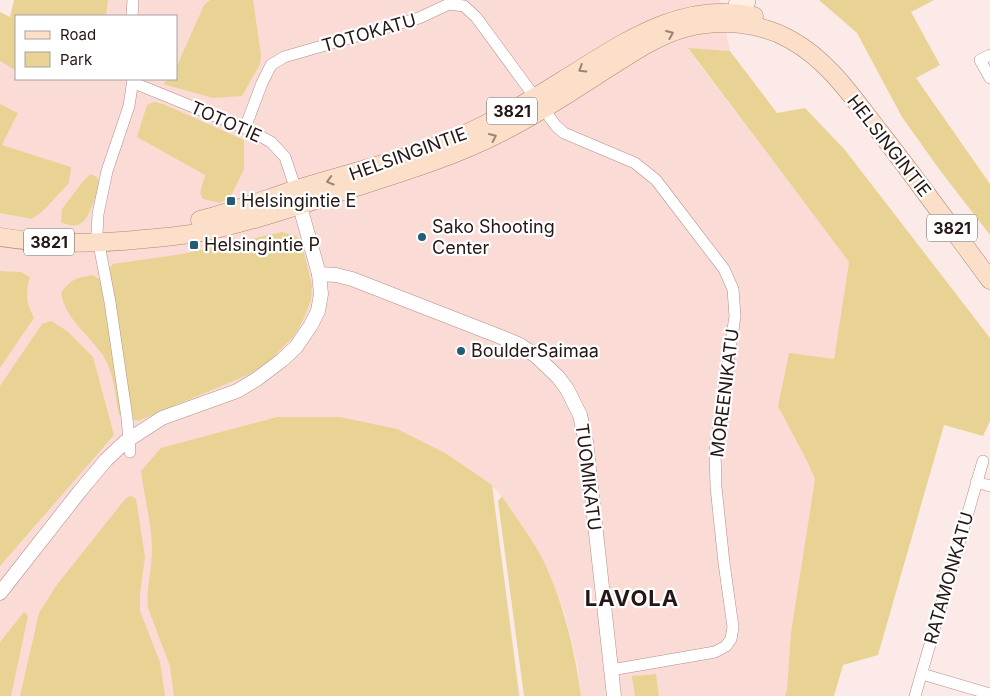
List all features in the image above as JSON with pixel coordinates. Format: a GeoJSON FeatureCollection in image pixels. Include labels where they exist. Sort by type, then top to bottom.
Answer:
{"type":"FeatureCollection","features":[{"type":"Feature","properties":{"kind":"main road","name":"HELSINGINTIE"},"geometry":{"type":"LineString","coordinates":[[0,237],[44,242],[98,243],[204,231],[298,197],[447,157],[504,132],[538,104],[668,34],[697,26],[713,24],[741,10],[762,28],[791,40],[815,56],[827,67],[913,176],[990,280]]}},
{"type":"Feature","properties":{"kind":"street"},"geometry":{"type":"LineString","coordinates":[[132,15],[133,0]]}},
{"type":"Feature","properties":{"kind":"street","name":"TOTOKATU"},"geometry":{"type":"LineString","coordinates":[[245,128],[271,65],[284,57],[419,18],[450,4],[464,6],[476,17],[538,104]]}},
{"type":"Feature","properties":{"kind":"street"},"geometry":{"type":"LineString","coordinates":[[990,55],[980,60],[990,78]]}},
{"type":"Feature","properties":{"kind":"street"},"geometry":{"type":"LineString","coordinates":[[130,445],[110,302],[98,243],[98,214],[105,179],[129,106],[133,81]]}},
{"type":"Feature","properties":{"kind":"street","name":"TOTOTIE"},"geometry":{"type":"LineString","coordinates":[[133,81],[245,128],[272,142],[284,157],[298,197]]}},
{"type":"Feature","properties":{"kind":"street","name":"MOREENIKATU"},"geometry":{"type":"LineString","coordinates":[[538,104],[556,126],[564,132],[630,160],[656,180],[724,269],[733,289],[735,316],[715,451],[716,488],[733,627],[731,639],[726,646],[715,652],[611,670]]}},
{"type":"Feature","properties":{"kind":"street"},"geometry":{"type":"LineString","coordinates":[[0,593],[106,460],[130,445],[162,418],[237,391],[257,379],[296,347],[315,318],[321,294],[319,274],[298,197]]}},
{"type":"Feature","properties":{"kind":"street","name":"TUOMIKATU"},"geometry":{"type":"LineString","coordinates":[[319,274],[336,275],[352,279],[514,342],[536,356],[558,377],[567,389],[580,415],[586,442],[614,696]]}},
{"type":"Feature","properties":{"kind":"street","name":"RATAMONKATU"},"geometry":{"type":"LineString","coordinates":[[916,696],[983,461]]}},
{"type":"Feature","properties":{"kind":"street"},"geometry":{"type":"LineString","coordinates":[[976,482],[990,486]]}},
{"type":"Feature","properties":{"kind":"street"},"geometry":{"type":"LineString","coordinates":[[922,674],[990,694]]}},
{"type":"Feature","properties":{"kind":"shaded area"},"geometry":{"type":"Polygon","coordinates":[[[108,0],[720,0],[730,51],[688,49],[849,262],[834,360],[806,459],[815,479],[791,632],[785,696],[659,696],[656,674],[633,676],[635,696],[581,696],[578,668],[565,614],[544,563],[502,496],[492,486],[520,696],[0,696],[0,368],[34,318],[27,304],[27,289],[30,277],[21,272],[0,271],[0,213],[32,219],[43,211],[71,167],[2,145],[18,113],[0,104],[0,61],[15,69],[15,80],[178,80],[178,15],[106,15],[108,0]]]}},
{"type":"Feature","properties":{"kind":"green space"},"geometry":{"type":"Polygon","coordinates":[[[14,0],[108,0],[106,15],[15,15],[15,70],[0,61],[0,12],[10,17],[14,0]]]}},
{"type":"Feature","properties":{"kind":"green space"},"geometry":{"type":"Polygon","coordinates":[[[210,0],[253,0],[261,55],[260,64],[242,96],[213,98],[163,84],[167,80],[178,80],[178,64],[204,5],[210,0]]]}},
{"type":"Feature","properties":{"kind":"green space"},"geometry":{"type":"Polygon","coordinates":[[[819,0],[934,0],[911,12],[940,65],[916,78],[990,184],[990,235],[902,117],[857,33],[819,0]]]}},
{"type":"Feature","properties":{"kind":"green space"},"geometry":{"type":"Polygon","coordinates":[[[688,48],[730,51],[777,113],[805,108],[845,150],[990,338],[990,421],[983,436],[944,425],[878,655],[843,665],[834,696],[785,696],[791,632],[815,479],[778,406],[789,353],[834,359],[849,262],[688,48]]]}},
{"type":"Feature","properties":{"kind":"green space"},"geometry":{"type":"Polygon","coordinates":[[[154,102],[163,104],[244,140],[244,169],[231,196],[220,203],[203,199],[200,193],[205,175],[137,137],[147,105],[154,102]]]}},
{"type":"Feature","properties":{"kind":"green space"},"geometry":{"type":"Polygon","coordinates":[[[0,104],[18,113],[2,145],[71,167],[69,183],[43,211],[32,219],[0,213],[0,104]]]}},
{"type":"Feature","properties":{"kind":"green space"},"geometry":{"type":"Polygon","coordinates":[[[91,174],[98,179],[99,187],[86,218],[83,222],[74,225],[61,222],[62,209],[84,180],[91,174]]]}},
{"type":"Feature","properties":{"kind":"green space"},"geometry":{"type":"Polygon","coordinates":[[[282,232],[296,236],[301,241],[312,285],[311,300],[294,336],[268,362],[250,374],[138,421],[131,419],[109,269],[113,264],[182,254],[282,232]]]}},
{"type":"Feature","properties":{"kind":"green space"},"geometry":{"type":"Polygon","coordinates":[[[0,271],[21,272],[30,277],[27,298],[34,318],[0,368],[0,271]]]}},
{"type":"Feature","properties":{"kind":"green space"},"geometry":{"type":"Polygon","coordinates":[[[93,275],[100,280],[123,412],[119,415],[114,383],[106,361],[72,318],[63,302],[61,293],[74,280],[93,275]]]}},
{"type":"Feature","properties":{"kind":"green space"},"geometry":{"type":"Polygon","coordinates":[[[51,321],[67,331],[93,357],[114,435],[0,566],[0,386],[42,324],[51,321]]]}},
{"type":"Feature","properties":{"kind":"green space"},"geometry":{"type":"Polygon","coordinates":[[[277,417],[340,417],[397,429],[445,453],[492,485],[519,696],[174,696],[170,666],[148,608],[152,540],[141,471],[161,448],[277,417]]]}},
{"type":"Feature","properties":{"kind":"green space"},"geometry":{"type":"Polygon","coordinates":[[[131,496],[136,499],[145,557],[140,593],[140,611],[160,662],[165,696],[20,696],[39,613],[56,586],[126,498],[131,496]]]}},
{"type":"Feature","properties":{"kind":"green space"},"geometry":{"type":"Polygon","coordinates":[[[502,496],[536,547],[552,580],[568,629],[576,662],[581,696],[524,696],[498,501],[502,496]]]}},
{"type":"Feature","properties":{"kind":"green space"},"geometry":{"type":"Polygon","coordinates":[[[24,612],[28,616],[11,696],[0,696],[0,642],[24,612]]]}},
{"type":"Feature","properties":{"kind":"green space"},"geometry":{"type":"Polygon","coordinates":[[[656,674],[659,696],[635,696],[632,676],[656,674]]]}},
{"type":"Feature","properties":{"kind":"place","name":"Helsingintie E"},"geometry":{"type":"Point","coordinates":[231,201]}},
{"type":"Feature","properties":{"kind":"place","name":"Sako Shooting Center"},"geometry":{"type":"Point","coordinates":[422,237]}},
{"type":"Feature","properties":{"kind":"place","name":"Helsingintie P"},"geometry":{"type":"Point","coordinates":[194,245]}},
{"type":"Feature","properties":{"kind":"place","name":"BoulderSaimaa"},"geometry":{"type":"Point","coordinates":[461,351]}},
{"type":"Feature","properties":{"kind":"district","name":"LAVOLA"},"geometry":{"type":"Point","coordinates":[632,598]}}]}
